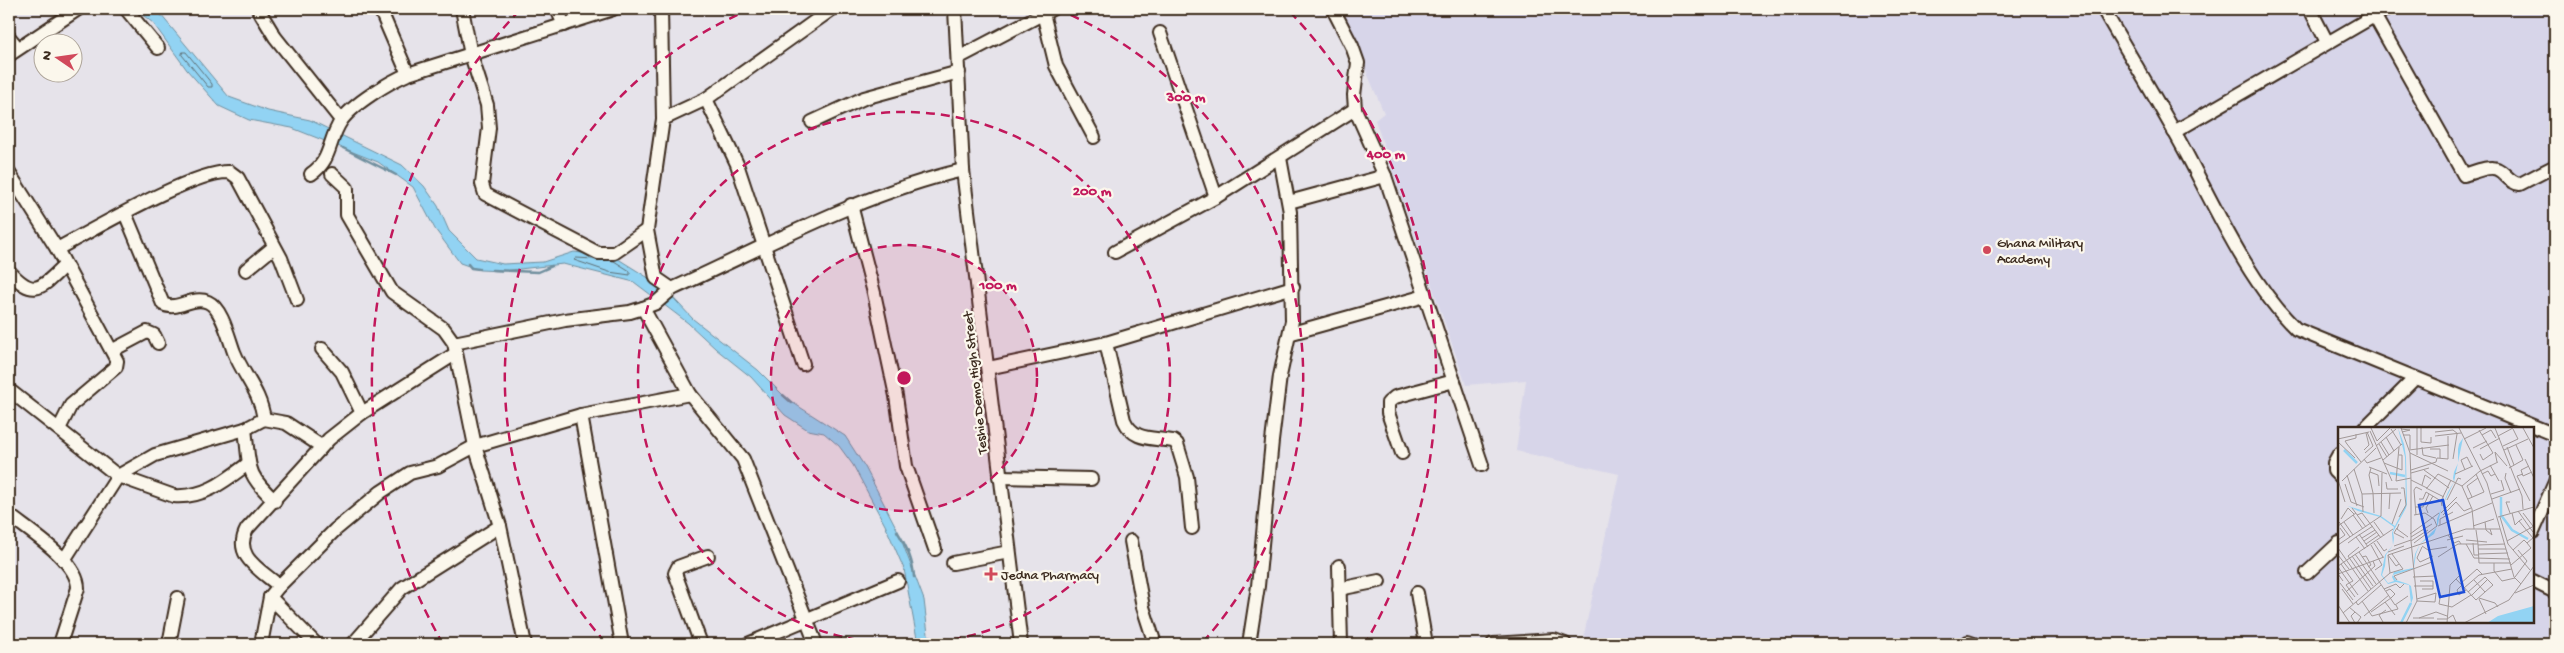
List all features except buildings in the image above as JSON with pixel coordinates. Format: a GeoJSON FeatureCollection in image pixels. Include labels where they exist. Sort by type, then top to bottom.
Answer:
{"type":"FeatureCollection","features":[{"type":"Feature","properties":{"kind":"street"},"geometry":{"type":"LineString","coordinates":[[9,37],[14,52],[78,9]]}},
{"type":"Feature","properties":{"kind":"street"},"geometry":{"type":"LineString","coordinates":[[126,9],[158,48]]}},
{"type":"Feature","properties":{"kind":"street"},"geometry":{"type":"LineString","coordinates":[[258,9],[275,36],[342,120]]}},
{"type":"Feature","properties":{"kind":"street"},"geometry":{"type":"LineString","coordinates":[[380,9],[408,74]]}},
{"type":"Feature","properties":{"kind":"street"},"geometry":{"type":"LineString","coordinates":[[462,9],[471,55],[487,105],[489,128],[482,184],[485,194],[598,253],[614,253],[647,230]]}},
{"type":"Feature","properties":{"kind":"street"},"geometry":{"type":"LineString","coordinates":[[557,9],[564,24]]}},
{"type":"Feature","properties":{"kind":"street"},"geometry":{"type":"LineString","coordinates":[[311,174],[321,168],[342,120],[389,82],[408,74],[613,9]]}},
{"type":"Feature","properties":{"kind":"street"},"geometry":{"type":"LineString","coordinates":[[661,9],[663,118],[647,230],[656,278],[672,289]]}},
{"type":"Feature","properties":{"kind":"street"},"geometry":{"type":"LineString","coordinates":[[663,118],[706,99],[832,9]]}},
{"type":"Feature","properties":{"kind":"street","name":"Teshie Demo High Street"},"geometry":{"type":"LineString","coordinates":[[955,9],[963,170],[1020,644]]}},
{"type":"Feature","properties":{"kind":"street"},"geometry":{"type":"LineString","coordinates":[[1333,9],[1356,56],[1355,109],[1385,176],[1482,465]]}},
{"type":"Feature","properties":{"kind":"street"},"geometry":{"type":"LineString","coordinates":[[2102,9],[2174,132],[2247,264],[2284,317],[2296,329],[2555,435]]}},
{"type":"Feature","properties":{"kind":"street"},"geometry":{"type":"LineString","coordinates":[[2310,9],[2327,42]]}},
{"type":"Feature","properties":{"kind":"street"},"geometry":{"type":"LineString","coordinates":[[2174,132],[2386,9]]}},
{"type":"Feature","properties":{"kind":"street"},"geometry":{"type":"LineString","coordinates":[[958,58],[1046,10],[1056,66],[1094,137]]}},
{"type":"Feature","properties":{"kind":"street"},"geometry":{"type":"LineString","coordinates":[[2374,15],[2464,175],[2492,168],[2497,169],[2514,183],[2520,184],[2555,166]]}},
{"type":"Feature","properties":{"kind":"street"},"geometry":{"type":"LineString","coordinates":[[1160,33],[1216,197]]}},
{"type":"Feature","properties":{"kind":"street"},"geometry":{"type":"LineString","coordinates":[[812,122],[864,98],[958,72]]}},
{"type":"Feature","properties":{"kind":"street"},"geometry":{"type":"LineString","coordinates":[[706,99],[737,164],[802,364]]}},
{"type":"Feature","properties":{"kind":"street"},"geometry":{"type":"LineString","coordinates":[[1115,252],[1216,197],[1355,109]]}},
{"type":"Feature","properties":{"kind":"street"},"geometry":{"type":"LineString","coordinates":[[1249,644],[1258,586],[1278,395],[1292,332],[1293,287],[1289,202],[1280,158]]}},
{"type":"Feature","properties":{"kind":"street"},"geometry":{"type":"LineString","coordinates":[[279,586],[246,557],[241,546],[241,539],[247,529],[275,501],[321,446],[362,413],[455,348],[565,320],[630,312],[643,308],[656,303],[672,289],[851,206],[936,176],[963,170]]}},
{"type":"Feature","properties":{"kind":"street"},"geometry":{"type":"LineString","coordinates":[[57,249],[125,213],[208,174],[230,172],[238,178],[284,265],[297,300]]}},
{"type":"Feature","properties":{"kind":"street"},"geometry":{"type":"LineString","coordinates":[[9,173],[57,249],[113,350],[117,361],[116,367],[103,380],[84,392],[72,405],[58,429]]}},
{"type":"Feature","properties":{"kind":"street"},"geometry":{"type":"LineString","coordinates":[[332,174],[347,188],[347,214],[392,292],[444,329],[455,348],[475,446],[500,526],[525,644]]}},
{"type":"Feature","properties":{"kind":"street"},"geometry":{"type":"LineString","coordinates":[[1289,202],[1385,176]]}},
{"type":"Feature","properties":{"kind":"street"},"geometry":{"type":"LineString","coordinates":[[851,206],[876,302],[896,396],[906,466],[935,549]]}},
{"type":"Feature","properties":{"kind":"street"},"geometry":{"type":"LineString","coordinates":[[125,213],[163,304],[171,307],[202,300],[213,306],[230,335],[233,351],[255,389],[261,403],[264,419]]}},
{"type":"Feature","properties":{"kind":"street"},"geometry":{"type":"LineString","coordinates":[[246,270],[274,247]]}},
{"type":"Feature","properties":{"kind":"street"},"geometry":{"type":"LineString","coordinates":[[9,271],[23,285],[34,289],[44,286],[66,265]]}},
{"type":"Feature","properties":{"kind":"street"},"geometry":{"type":"LineString","coordinates":[[988,368],[1106,343],[1293,287]]}},
{"type":"Feature","properties":{"kind":"street"},"geometry":{"type":"LineString","coordinates":[[1292,332],[1425,296]]}},
{"type":"Feature","properties":{"kind":"street"},"geometry":{"type":"LineString","coordinates":[[643,308],[690,394],[743,459],[816,644]]}},
{"type":"Feature","properties":{"kind":"street"},"geometry":{"type":"LineString","coordinates":[[113,350],[147,332],[154,335],[158,343]]}},
{"type":"Feature","properties":{"kind":"street"},"geometry":{"type":"LineString","coordinates":[[1106,343],[1124,420],[1128,429],[1135,435],[1174,441],[1177,444],[1187,477],[1192,528]]}},
{"type":"Feature","properties":{"kind":"street"},"geometry":{"type":"LineString","coordinates":[[322,349],[342,372],[362,413]]}},
{"type":"Feature","properties":{"kind":"street"},"geometry":{"type":"LineString","coordinates":[[2366,427],[2416,378]]}},
{"type":"Feature","properties":{"kind":"street"},"geometry":{"type":"LineString","coordinates":[[1402,453],[1388,413],[1388,403],[1395,397],[1454,381]]}},
{"type":"Feature","properties":{"kind":"street"},"geometry":{"type":"LineString","coordinates":[[9,390],[118,476],[174,496],[183,497],[213,490],[249,463]]}},
{"type":"Feature","properties":{"kind":"street"},"geometry":{"type":"LineString","coordinates":[[260,644],[270,597],[279,586],[335,530],[381,492],[410,473],[438,466],[475,446],[582,415],[690,394]]}},
{"type":"Feature","properties":{"kind":"street"},"geometry":{"type":"LineString","coordinates":[[582,415],[622,644]]}},
{"type":"Feature","properties":{"kind":"street"},"geometry":{"type":"LineString","coordinates":[[64,560],[118,476],[154,456],[245,429],[264,419],[286,423],[321,446]]}},
{"type":"Feature","properties":{"kind":"street"},"geometry":{"type":"LineString","coordinates":[[245,429],[249,463],[255,483],[275,501]]}},
{"type":"Feature","properties":{"kind":"street"},"geometry":{"type":"LineString","coordinates":[[2338,456],[2334,463],[2334,471],[2338,475]]}},
{"type":"Feature","properties":{"kind":"street"},"geometry":{"type":"LineString","coordinates":[[999,477],[1091,479]]}},
{"type":"Feature","properties":{"kind":"street"},"geometry":{"type":"LineString","coordinates":[[2534,530],[2555,482]]}},
{"type":"Feature","properties":{"kind":"street"},"geometry":{"type":"LineString","coordinates":[[9,515],[64,560],[74,572],[78,588],[60,644]]}},
{"type":"Feature","properties":{"kind":"street"},"geometry":{"type":"LineString","coordinates":[[353,644],[402,588],[500,526]]}},
{"type":"Feature","properties":{"kind":"street"},"geometry":{"type":"LineString","coordinates":[[1131,541],[1143,607],[1155,644]]}},
{"type":"Feature","properties":{"kind":"street"},"geometry":{"type":"LineString","coordinates":[[2307,573],[2338,544]]}},
{"type":"Feature","properties":{"kind":"street"},"geometry":{"type":"LineString","coordinates":[[953,562],[1009,552]]}},
{"type":"Feature","properties":{"kind":"street"},"geometry":{"type":"LineString","coordinates":[[702,644],[674,573],[678,567],[708,556]]}},
{"type":"Feature","properties":{"kind":"street"},"geometry":{"type":"LineString","coordinates":[[1339,566],[1338,589],[1341,644]]}},
{"type":"Feature","properties":{"kind":"street"},"geometry":{"type":"LineString","coordinates":[[748,644],[898,581]]}},
{"type":"Feature","properties":{"kind":"street"},"geometry":{"type":"LineString","coordinates":[[1338,589],[1379,581]]}},
{"type":"Feature","properties":{"kind":"street"},"geometry":{"type":"LineString","coordinates":[[2534,582],[2555,592]]}},
{"type":"Feature","properties":{"kind":"street"},"geometry":{"type":"LineString","coordinates":[[1418,593],[1426,644]]}},
{"type":"Feature","properties":{"kind":"street"},"geometry":{"type":"LineString","coordinates":[[270,597],[316,644]]}},
{"type":"Feature","properties":{"kind":"street"},"geometry":{"type":"LineString","coordinates":[[169,644],[178,598]]}},
{"type":"Feature","properties":{"kind":"street"},"geometry":{"type":"LineString","coordinates":[[1493,644],[1554,640],[1565,644]]}},
{"type":"Feature","properties":{"kind":"shaded area","name":"Ghana Military Academy"},"geometry":{"type":"Polygon","coordinates":[[[1340,9],[2555,9],[2555,644],[1584,644],[1585,630],[1619,474],[1516,451],[1526,380],[1466,385],[1375,120],[1384,113],[1340,9]]]}},
{"type":"Feature","properties":{"kind":"water"},"geometry":{"type":"Polygon","coordinates":[[[135,9],[156,9],[229,97],[268,111],[310,120],[402,165],[424,186],[438,206],[449,231],[476,258],[503,264],[543,262],[574,252],[615,257],[663,287],[693,319],[758,370],[787,399],[845,436],[865,467],[898,531],[924,600],[928,634],[935,644],[918,644],[904,569],[885,525],[853,465],[839,446],[824,433],[808,430],[785,415],[751,377],[716,349],[688,323],[634,282],[563,264],[502,271],[480,270],[460,263],[435,229],[413,187],[378,162],[292,128],[249,120],[219,106],[187,70],[153,23],[135,9]]]}},
{"type":"Feature","properties":{"kind":"waterway"},"geometry":{"type":"LineString","coordinates":[[343,148],[396,175]]}},
{"type":"Feature","properties":{"kind":"waterway"},"geometry":{"type":"LineString","coordinates":[[468,264],[471,268],[479,269]]}},
{"type":"Feature","properties":{"kind":"waterway"},"geometry":{"type":"LineString","coordinates":[[492,270],[538,272],[552,266]]}},
{"type":"Feature","properties":{"kind":"waterway"},"geometry":{"type":"LineString","coordinates":[[783,395],[792,403]]}},
{"type":"Feature","properties":{"kind":"waterway"},"geometry":{"type":"LineString","coordinates":[[897,531],[908,553],[914,577]]}},
{"type":"Feature","properties":{"kind":"place","name":"Ghana Military Academy"},"geometry":{"type":"Point","coordinates":[1987,250]}},
{"type":"Feature","properties":{"kind":"place","name":"Jedna Pharmacy"},"geometry":{"type":"Point","coordinates":[991,574]}}]}
